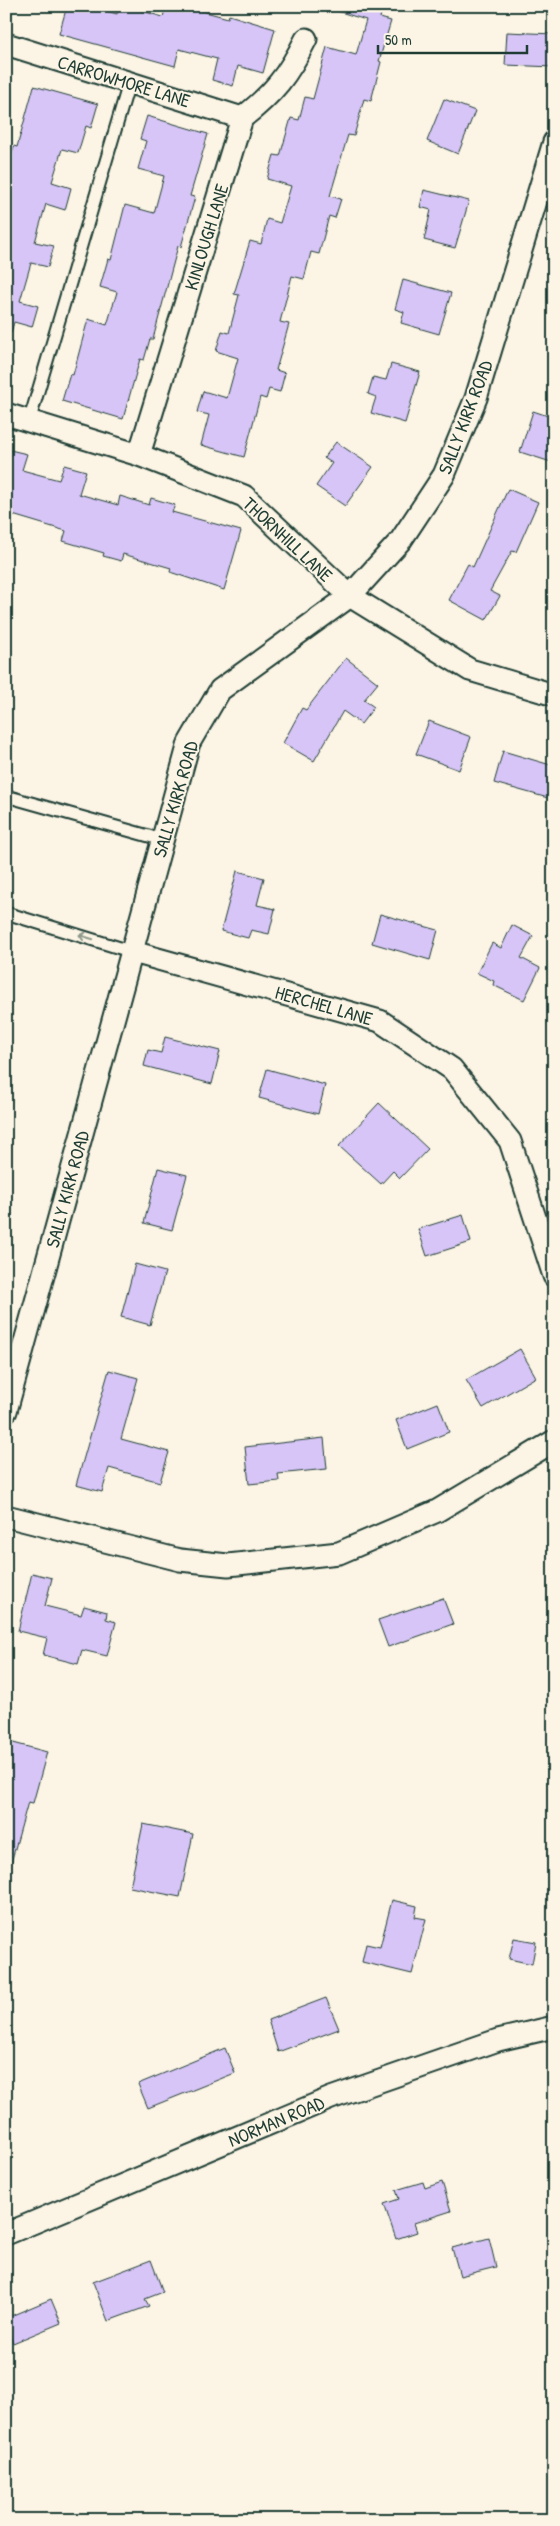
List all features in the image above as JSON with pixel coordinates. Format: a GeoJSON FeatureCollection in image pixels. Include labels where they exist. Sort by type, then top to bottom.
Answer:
{"type":"FeatureCollection","features":[{"type":"Feature","properties":{"kind":"street"},"geometry":{"type":"LineString","coordinates":[[242,118],[267,99],[292,68],[306,39]]}},
{"type":"Feature","properties":{"kind":"street","name":"CARROWMORE LANE"},"geometry":{"type":"LineString","coordinates":[[6,44],[242,118]]}},
{"type":"Feature","properties":{"kind":"street","name":"KINLOUGH LANE"},"geometry":{"type":"LineString","coordinates":[[139,456],[242,118]]}},
{"type":"Feature","properties":{"kind":"street","name":"SALLY KIRK ROAD"},"geometry":{"type":"LineString","coordinates":[[6,1411],[12,1367],[133,952],[188,743],[220,690],[350,596],[401,540],[444,475],[476,398],[554,142]]}},
{"type":"Feature","properties":{"kind":"street","name":"THORNHILL LANE"},"geometry":{"type":"LineString","coordinates":[[6,414],[139,456],[244,496],[350,596],[470,670],[554,695]]}},
{"type":"Feature","properties":{"kind":"street","name":"HERCHEL LANE"},"geometry":{"type":"LineString","coordinates":[[133,952],[380,1020],[452,1069],[510,1141],[554,1276]]}},
{"type":"Feature","properties":{"kind":"street"},"geometry":{"type":"LineString","coordinates":[[6,1516],[180,1560],[228,1565],[338,1553],[436,1511],[554,1441]]}},
{"type":"Feature","properties":{"kind":"street","name":"NORMAN ROAD"},"geometry":{"type":"LineString","coordinates":[[6,2234],[331,2098],[498,2040],[554,2028]]}},
{"type":"Feature","properties":{"kind":"lane"},"geometry":{"type":"LineString","coordinates":[[29,422],[128,83]]}},
{"type":"Feature","properties":{"kind":"lane"},"geometry":{"type":"LineString","coordinates":[[6,796],[163,840]]}},
{"type":"Feature","properties":{"kind":"lane"},"geometry":{"type":"LineString","coordinates":[[6,913],[133,952]]}},
{"type":"Feature","properties":{"kind":"building"},"geometry":{"type":"Polygon","coordinates":[[[67,6],[89,6],[117,14],[119,6],[125,6],[163,17],[166,6],[183,6],[228,18],[229,15],[275,29],[263,73],[238,66],[233,86],[212,80],[217,59],[179,49],[175,66],[59,34],[67,6]]]}},
{"type":"Feature","properties":{"kind":"building"},"geometry":{"type":"Polygon","coordinates":[[[334,6],[383,6],[380,18],[391,21],[379,61],[381,62],[371,101],[364,99],[354,136],[348,135],[330,196],[341,199],[335,218],[329,216],[319,254],[311,252],[304,279],[292,276],[280,322],[289,324],[276,370],[285,373],[280,392],[269,389],[266,399],[260,397],[244,457],[201,445],[209,415],[197,412],[203,391],[227,398],[238,358],[216,351],[222,331],[229,333],[239,295],[234,294],[250,241],[261,244],[267,219],[280,223],[291,186],[267,179],[274,155],[280,156],[291,118],[299,120],[305,97],[313,99],[327,47],[356,55],[366,20],[334,10],[334,6]]]}},
{"type":"Feature","properties":{"kind":"building"},"geometry":{"type":"Polygon","coordinates":[[[507,32],[554,34],[554,67],[505,65],[507,32]]]}},
{"type":"Feature","properties":{"kind":"building"},"geometry":{"type":"Polygon","coordinates":[[[34,86],[98,104],[91,128],[86,126],[78,153],[62,149],[52,182],[71,188],[65,210],[46,204],[35,242],[54,246],[48,267],[31,263],[20,301],[38,306],[32,327],[14,322],[11,333],[6,333],[6,173],[14,146],[17,147],[34,86]]]}},
{"type":"Feature","properties":{"kind":"building"},"geometry":{"type":"Polygon","coordinates":[[[444,99],[475,111],[458,154],[427,141],[444,99]]]}},
{"type":"Feature","properties":{"kind":"building"},"geometry":{"type":"Polygon","coordinates":[[[147,116],[208,134],[190,196],[195,197],[181,247],[178,246],[153,339],[150,339],[144,360],[140,359],[123,419],[62,401],[70,374],[73,375],[88,319],[107,325],[117,292],[100,287],[108,259],[111,260],[125,205],[154,213],[164,176],[138,169],[146,141],[140,139],[147,116]]]}},
{"type":"Feature","properties":{"kind":"building"},"geometry":{"type":"Polygon","coordinates":[[[424,190],[469,201],[455,248],[424,240],[431,210],[420,207],[424,190]]]}},
{"type":"Feature","properties":{"kind":"building"},"geometry":{"type":"Polygon","coordinates":[[[403,280],[451,293],[439,334],[401,323],[404,312],[395,309],[403,280]]]}},
{"type":"Feature","properties":{"kind":"building"},"geometry":{"type":"Polygon","coordinates":[[[391,364],[420,372],[405,423],[371,413],[376,397],[368,394],[373,377],[386,380],[391,364]]]}},
{"type":"Feature","properties":{"kind":"building"},"geometry":{"type":"Polygon","coordinates":[[[533,411],[554,418],[554,463],[520,452],[533,411]]]}},
{"type":"Feature","properties":{"kind":"building"},"geometry":{"type":"Polygon","coordinates":[[[336,442],[373,467],[345,506],[316,486],[332,463],[324,458],[336,442]]]}},
{"type":"Feature","properties":{"kind":"building"},"geometry":{"type":"Polygon","coordinates":[[[6,449],[27,454],[22,470],[59,480],[64,465],[86,471],[79,494],[118,505],[120,496],[149,505],[151,498],[175,505],[172,512],[241,531],[224,590],[170,572],[171,568],[123,554],[121,561],[103,556],[104,553],[63,541],[66,531],[6,513],[6,449]]]}},
{"type":"Feature","properties":{"kind":"building"},"geometry":{"type":"Polygon","coordinates":[[[508,489],[538,502],[516,552],[512,551],[490,591],[500,596],[486,620],[449,600],[468,564],[473,567],[508,489]]]}},
{"type":"Feature","properties":{"kind":"building"},"geometry":{"type":"Polygon","coordinates":[[[346,658],[378,683],[364,700],[374,707],[361,724],[343,711],[314,761],[283,743],[302,708],[306,710],[346,658]]]}},
{"type":"Feature","properties":{"kind":"building"},"geometry":{"type":"Polygon","coordinates":[[[429,721],[471,737],[459,770],[416,754],[429,721]]]}},
{"type":"Feature","properties":{"kind":"building"},"geometry":{"type":"Polygon","coordinates":[[[503,751],[554,766],[554,779],[548,798],[494,783],[503,751]]]}},
{"type":"Feature","properties":{"kind":"building"},"geometry":{"type":"Polygon","coordinates":[[[237,871],[264,878],[257,905],[275,909],[269,934],[251,930],[248,938],[221,931],[237,871]]]}},
{"type":"Feature","properties":{"kind":"building"},"geometry":{"type":"Polygon","coordinates":[[[380,914],[438,930],[430,960],[372,943],[380,914]]]}},
{"type":"Feature","properties":{"kind":"building"},"geometry":{"type":"Polygon","coordinates":[[[512,925],[533,936],[521,958],[540,968],[524,1000],[493,985],[494,981],[477,973],[492,943],[501,948],[512,925]]]}},
{"type":"Feature","properties":{"kind":"building"},"geometry":{"type":"Polygon","coordinates":[[[165,1037],[220,1051],[212,1084],[144,1066],[148,1050],[161,1053],[165,1037]]]}},
{"type":"Feature","properties":{"kind":"building"},"geometry":{"type":"Polygon","coordinates":[[[267,1069],[325,1085],[318,1114],[259,1098],[267,1069]]]}},
{"type":"Feature","properties":{"kind":"building"},"geometry":{"type":"Polygon","coordinates":[[[379,1103],[428,1149],[400,1178],[393,1171],[381,1184],[339,1146],[379,1103]]]}},
{"type":"Feature","properties":{"kind":"building"},"geometry":{"type":"Polygon","coordinates":[[[158,1168],[187,1175],[172,1230],[144,1223],[158,1168]]]}},
{"type":"Feature","properties":{"kind":"building"},"geometry":{"type":"Polygon","coordinates":[[[463,1215],[471,1242],[427,1256],[418,1229],[463,1215]]]}},
{"type":"Feature","properties":{"kind":"building"},"geometry":{"type":"Polygon","coordinates":[[[135,1264],[165,1272],[150,1325],[121,1317],[135,1264]]]}},
{"type":"Feature","properties":{"kind":"building"},"geometry":{"type":"Polygon","coordinates":[[[520,1349],[536,1377],[483,1408],[466,1380],[520,1349]]]}},
{"type":"Feature","properties":{"kind":"building"},"geometry":{"type":"Polygon","coordinates":[[[109,1370],[138,1378],[121,1439],[169,1452],[160,1482],[109,1468],[102,1492],[76,1485],[109,1370]]]}},
{"type":"Feature","properties":{"kind":"building"},"geometry":{"type":"Polygon","coordinates":[[[438,1403],[449,1432],[407,1449],[396,1420],[438,1403]]]}},
{"type":"Feature","properties":{"kind":"building"},"geometry":{"type":"Polygon","coordinates":[[[324,1438],[327,1469],[278,1474],[279,1481],[249,1484],[245,1447],[324,1438]]]}},
{"type":"Feature","properties":{"kind":"building"},"geometry":{"type":"Polygon","coordinates":[[[32,1573],[52,1578],[45,1606],[81,1615],[84,1606],[107,1612],[106,1619],[116,1622],[107,1656],[82,1650],[78,1664],[43,1655],[47,1638],[18,1631],[32,1573]]]}},
{"type":"Feature","properties":{"kind":"building"},"geometry":{"type":"Polygon","coordinates":[[[443,1598],[453,1624],[388,1647],[378,1620],[443,1598]]]}},
{"type":"Feature","properties":{"kind":"building"},"geometry":{"type":"Polygon","coordinates":[[[6,1741],[47,1752],[33,1803],[28,1802],[11,1863],[6,1862],[6,1741]]]}},
{"type":"Feature","properties":{"kind":"building"},"geometry":{"type":"Polygon","coordinates":[[[143,1824],[193,1834],[180,1897],[130,1887],[143,1824]]]}},
{"type":"Feature","properties":{"kind":"building"},"geometry":{"type":"Polygon","coordinates":[[[392,1900],[417,1906],[415,1917],[426,1919],[412,1974],[362,1962],[366,1944],[380,1947],[392,1900]]]}},
{"type":"Feature","properties":{"kind":"building"},"geometry":{"type":"Polygon","coordinates":[[[514,1938],[536,1942],[532,1964],[509,1959],[514,1938]]]}},
{"type":"Feature","properties":{"kind":"building"},"geometry":{"type":"Polygon","coordinates":[[[326,1998],[339,2029],[278,2052],[268,2020],[326,1998]]]}},
{"type":"Feature","properties":{"kind":"building"},"geometry":{"type":"Polygon","coordinates":[[[225,2048],[235,2073],[148,2108],[138,2084],[225,2048]]]}},
{"type":"Feature","properties":{"kind":"building"},"geometry":{"type":"Polygon","coordinates":[[[423,2182],[425,2188],[442,2182],[451,2211],[414,2223],[417,2232],[396,2239],[384,2204],[399,2199],[396,2190],[423,2182]]]}},
{"type":"Feature","properties":{"kind":"building"},"geometry":{"type":"Polygon","coordinates":[[[489,2238],[496,2267],[460,2276],[452,2248],[489,2238]]]}},
{"type":"Feature","properties":{"kind":"building"},"geometry":{"type":"Polygon","coordinates":[[[151,2260],[163,2292],[145,2299],[149,2306],[108,2321],[93,2282],[151,2260]]]}},
{"type":"Feature","properties":{"kind":"building"},"geometry":{"type":"Polygon","coordinates":[[[51,2299],[61,2323],[13,2343],[6,2326],[6,2318],[51,2299]]]}}]}
